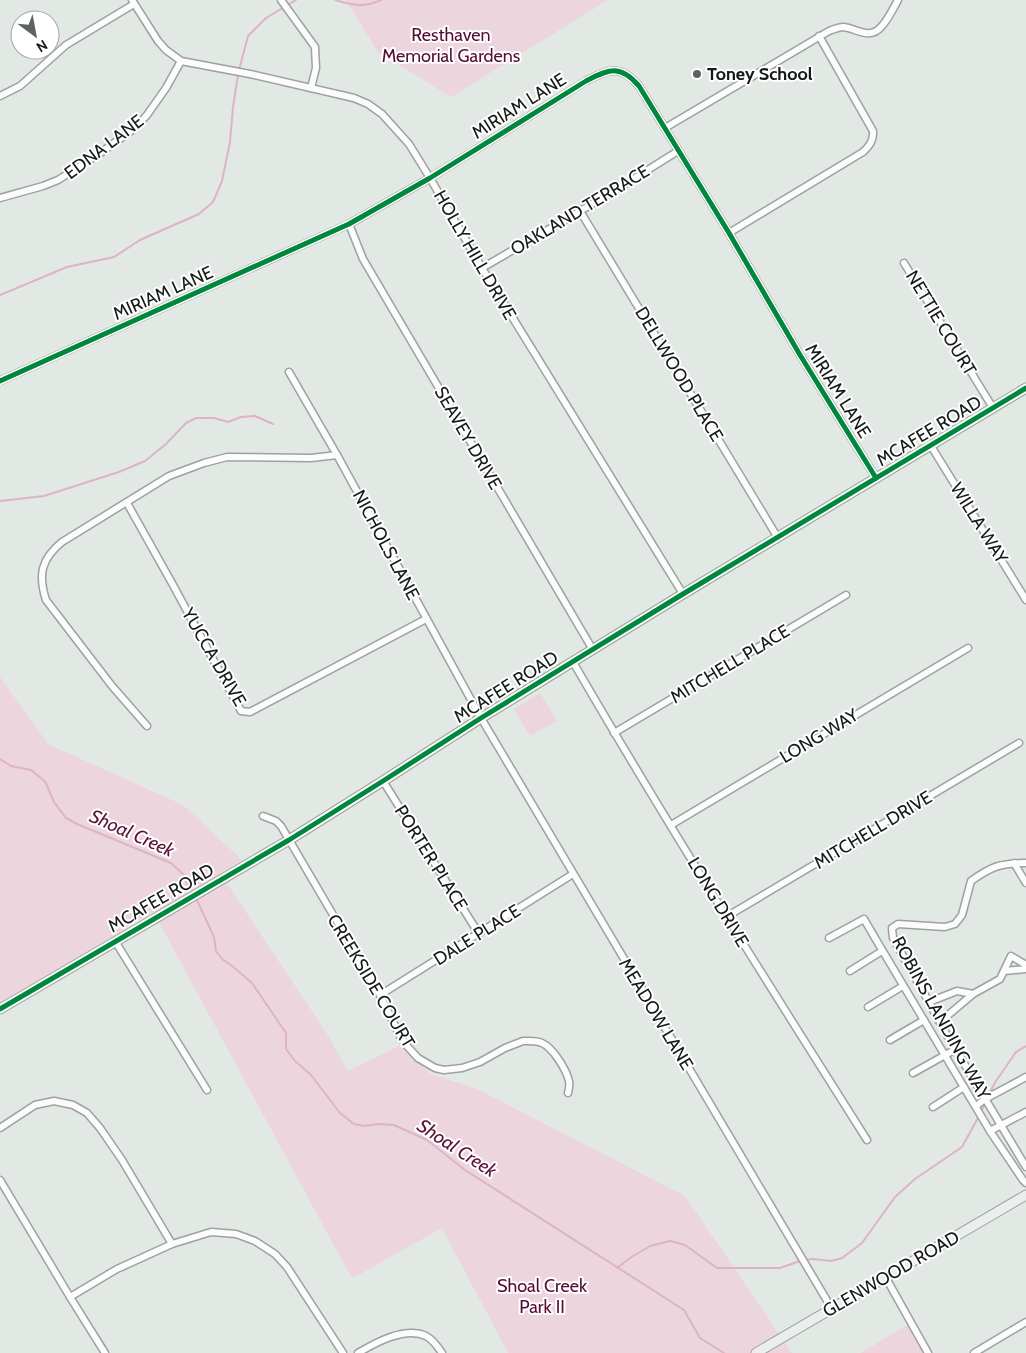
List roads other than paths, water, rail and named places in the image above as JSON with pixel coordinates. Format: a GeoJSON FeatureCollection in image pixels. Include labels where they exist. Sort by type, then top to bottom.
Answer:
{"type":"FeatureCollection","features":[{"type":"Feature","properties":{"kind":"street"},"geometry":{"type":"LineString","coordinates":[[282,0],[315,47],[316,68],[311,88]]}},
{"type":"Feature","properties":{"kind":"street"},"geometry":{"type":"LineString","coordinates":[[665,128],[819,36],[838,27],[846,27],[866,34],[880,29],[898,0]]}},
{"type":"Feature","properties":{"kind":"street"},"geometry":{"type":"LineString","coordinates":[[0,96],[20,86],[66,45],[133,2]]}},
{"type":"Feature","properties":{"kind":"street","name":"HOLLY HILL DRIVE"},"geometry":{"type":"LineString","coordinates":[[133,2],[158,41],[166,50],[181,61],[250,74],[354,98],[368,104],[382,114],[398,130],[430,178],[482,268],[683,594]]}},
{"type":"Feature","properties":{"kind":"street"},"geometry":{"type":"LineString","coordinates":[[729,233],[855,157],[870,145],[873,137],[872,131],[819,36]]}},
{"type":"Feature","properties":{"kind":"street","name":"EDNA LANE"},"geometry":{"type":"LineString","coordinates":[[0,198],[58,180],[135,128],[166,88],[181,61]]}},
{"type":"Feature","properties":{"kind":"street","name":"MIRIAM LANE"},"geometry":{"type":"LineString","coordinates":[[0,381],[349,224],[430,178],[586,81],[613,70],[628,75],[639,86],[876,478]]}},
{"type":"Feature","properties":{"kind":"street","name":"OAKLAND TERRACE"},"geometry":{"type":"LineString","coordinates":[[482,268],[612,193],[678,151]]}},
{"type":"Feature","properties":{"kind":"street","name":"DELLWOOD PLACE"},"geometry":{"type":"LineString","coordinates":[[580,211],[778,538]]}},
{"type":"Feature","properties":{"kind":"street","name":"SEAVEY DRIVE"},"geometry":{"type":"LineString","coordinates":[[349,224],[363,259],[593,650]]}},
{"type":"Feature","properties":{"kind":"street","name":"NETTIE COURT"},"geometry":{"type":"LineString","coordinates":[[904,263],[993,408]]}},
{"type":"Feature","properties":{"kind":"street","name":"NICHOLS LANE"},"geometry":{"type":"LineString","coordinates":[[289,372],[337,455],[481,718]]}},
{"type":"Feature","properties":{"kind":"street","name":"MCAFEE ROAD"},"geometry":{"type":"LineString","coordinates":[[0,1009],[288,840],[481,718],[683,594],[1026,388]]}},
{"type":"Feature","properties":{"kind":"street","name":"WILLA WAY"},"geometry":{"type":"LineString","coordinates":[[931,446],[1026,600]]}},
{"type":"Feature","properties":{"kind":"street"},"geometry":{"type":"LineString","coordinates":[[147,726],[112,686],[46,600],[42,588],[41,570],[52,550],[169,476],[212,461],[228,457],[292,458],[337,455]]}},
{"type":"Feature","properties":{"kind":"street","name":"YUCCA DRIVE"},"geometry":{"type":"LineString","coordinates":[[127,503],[174,585],[241,710],[250,712],[426,620]]}},
{"type":"Feature","properties":{"kind":"street","name":"MITCHELL PLACE"},"geometry":{"type":"LineString","coordinates":[[614,733],[846,595]]}},
{"type":"Feature","properties":{"kind":"street","name":"LONG WAY"},"geometry":{"type":"LineString","coordinates":[[671,825],[968,648]]}},
{"type":"Feature","properties":{"kind":"street","name":"LONG DRIVE"},"geometry":{"type":"LineString","coordinates":[[573,662],[726,917],[867,1140]]}},
{"type":"Feature","properties":{"kind":"street","name":"MEADOW LANE"},"geometry":{"type":"LineString","coordinates":[[481,718],[832,1309]]}},
{"type":"Feature","properties":{"kind":"street","name":"MITCHELL DRIVE"},"geometry":{"type":"LineString","coordinates":[[726,917],[1019,743]]}},
{"type":"Feature","properties":{"kind":"street","name":"PORTER PLACE"},"geometry":{"type":"LineString","coordinates":[[383,781],[478,934]]}},
{"type":"Feature","properties":{"kind":"street","name":"CREEKSIDE COURT"},"geometry":{"type":"LineString","coordinates":[[263,816],[276,821],[280,826],[380,995],[406,1045],[418,1058],[426,1064],[444,1070],[462,1068],[480,1062],[505,1048],[523,1041],[541,1042],[549,1047],[560,1062],[570,1082],[568,1093]]}},
{"type":"Feature","properties":{"kind":"street","name":"ROBINS LANDING WAY"},"geometry":{"type":"LineString","coordinates":[[1026,863],[1006,863],[993,867],[971,881],[962,915],[955,924],[945,927],[898,924],[892,928],[893,938],[944,1030],[1026,1168]]}},
{"type":"Feature","properties":{"kind":"street"},"geometry":{"type":"LineString","coordinates":[[1014,863],[1026,883]]}},
{"type":"Feature","properties":{"kind":"street","name":"DALE PLACE"},"geometry":{"type":"LineString","coordinates":[[380,995],[573,874]]}},
{"type":"Feature","properties":{"kind":"street","name":"ROBINS LANDING WAY"},"geometry":{"type":"LineString","coordinates":[[828,938],[864,918],[990,1131],[1026,1183]]}},
{"type":"Feature","properties":{"kind":"street"},"geometry":{"type":"LineString","coordinates":[[115,941],[207,1090]]}},
{"type":"Feature","properties":{"kind":"street"},"geometry":{"type":"LineString","coordinates":[[850,971],[882,951]]}},
{"type":"Feature","properties":{"kind":"street"},"geometry":{"type":"LineString","coordinates":[[940,1022],[973,994],[1000,979],[1011,956],[1026,967]]}},
{"type":"Feature","properties":{"kind":"street"},"geometry":{"type":"LineString","coordinates":[[1004,971],[1026,967]]}},
{"type":"Feature","properties":{"kind":"street"},"geometry":{"type":"LineString","coordinates":[[868,1007],[903,986]]}},
{"type":"Feature","properties":{"kind":"street"},"geometry":{"type":"LineString","coordinates":[[929,1002],[957,992],[973,994]]}},
{"type":"Feature","properties":{"kind":"street"},"geometry":{"type":"LineString","coordinates":[[890,1040],[924,1020]]}},
{"type":"Feature","properties":{"kind":"street"},"geometry":{"type":"LineString","coordinates":[[933,1036],[944,1030]]}},
{"type":"Feature","properties":{"kind":"street"},"geometry":{"type":"LineString","coordinates":[[912,1073],[956,1049]]}},
{"type":"Feature","properties":{"kind":"street"},"geometry":{"type":"LineString","coordinates":[[960,1080],[970,1073]]}},
{"type":"Feature","properties":{"kind":"street"},"geometry":{"type":"LineString","coordinates":[[976,1106],[985,1099],[1026,1077]]}},
{"type":"Feature","properties":{"kind":"street"},"geometry":{"type":"LineString","coordinates":[[933,1107],[964,1087]]}},
{"type":"Feature","properties":{"kind":"street"},"geometry":{"type":"LineString","coordinates":[[0,1128],[35,1105],[54,1101],[73,1105],[87,1113],[122,1160],[172,1244]]}},
{"type":"Feature","properties":{"kind":"street"},"geometry":{"type":"LineString","coordinates":[[990,1131],[1026,1112]]}},
{"type":"Feature","properties":{"kind":"street"},"geometry":{"type":"LineString","coordinates":[[0,1180],[105,1353]]}},
{"type":"Feature","properties":{"kind":"street","name":"GLENWOOD ROAD"},"geometry":{"type":"LineString","coordinates":[[756,1353],[1026,1195]]}},
{"type":"Feature","properties":{"kind":"street"},"geometry":{"type":"LineString","coordinates":[[70,1297],[117,1269],[172,1244],[211,1232],[236,1234],[255,1241],[275,1254],[287,1267],[343,1353]]}},
{"type":"Feature","properties":{"kind":"street"},"geometry":{"type":"LineString","coordinates":[[886,1278],[928,1353]]}},
{"type":"Feature","properties":{"kind":"street"},"geometry":{"type":"LineString","coordinates":[[974,1353],[1026,1322]]}},
{"type":"Feature","properties":{"kind":"street"},"geometry":{"type":"LineString","coordinates":[[358,1353],[372,1344],[397,1334],[412,1333],[425,1336],[442,1353]]}},
{"type":"Feature","properties":{"kind":"waterway"},"geometry":{"type":"LineString","coordinates":[[239,70],[248,36],[266,18],[296,0]]}},
{"type":"Feature","properties":{"kind":"waterway"},"geometry":{"type":"LineString","coordinates":[[335,0],[358,5],[375,3],[381,0]]}},
{"type":"Feature","properties":{"kind":"waterway"},"geometry":{"type":"LineString","coordinates":[[0,295],[67,267],[114,257],[140,240],[199,214],[213,202],[222,181],[230,142],[238,75]]}},
{"type":"Feature","properties":{"kind":"waterway"},"geometry":{"type":"LineString","coordinates":[[0,501],[44,496],[119,472],[145,461],[166,444],[186,423],[196,418],[214,418],[228,422],[241,417],[255,416],[273,424]]}},
{"type":"Feature","properties":{"kind":"waterway","name":"Shoal Creek"},"geometry":{"type":"LineString","coordinates":[[0,759],[11,766],[31,770],[41,778],[46,783],[54,802],[66,818],[171,863],[183,874],[192,892]]}},
{"type":"Feature","properties":{"kind":"waterway","name":"Shoal Creek"},"geometry":{"type":"LineString","coordinates":[[196,898],[214,937],[216,951],[222,959],[252,983],[286,1033],[286,1049],[295,1061],[311,1075],[340,1113],[354,1124],[364,1126],[378,1124],[394,1125],[427,1140],[465,1170],[684,1310],[700,1338],[724,1353]]}},
{"type":"Feature","properties":{"kind":"waterway"},"geometry":{"type":"LineString","coordinates":[[989,1094],[1016,1052],[1026,1046]]}},
{"type":"Feature","properties":{"kind":"waterway"},"geometry":{"type":"LineString","coordinates":[[981,1112],[985,1103]]}},
{"type":"Feature","properties":{"kind":"waterway"},"geometry":{"type":"LineString","coordinates":[[805,1260],[831,1261],[842,1258],[862,1243],[895,1197],[915,1179],[962,1147],[979,1116]]}},
{"type":"Feature","properties":{"kind":"waterway"},"geometry":{"type":"LineString","coordinates":[[617,1268],[650,1246],[670,1241],[685,1245],[717,1268],[780,1268],[800,1261]]}},
{"type":"Feature","properties":{"kind":"place","name":"Toney School"},"geometry":{"type":"Point","coordinates":[697,74]}},
{"type":"Feature","properties":{"kind":"park label","name":"Resthaven Memorial Gardens"},"geometry":{"type":"Point","coordinates":[451,45]}},
{"type":"Feature","properties":{"kind":"park label","name":"Shoal Creek Park II"},"geometry":{"type":"Point","coordinates":[542,1296]}}]}
